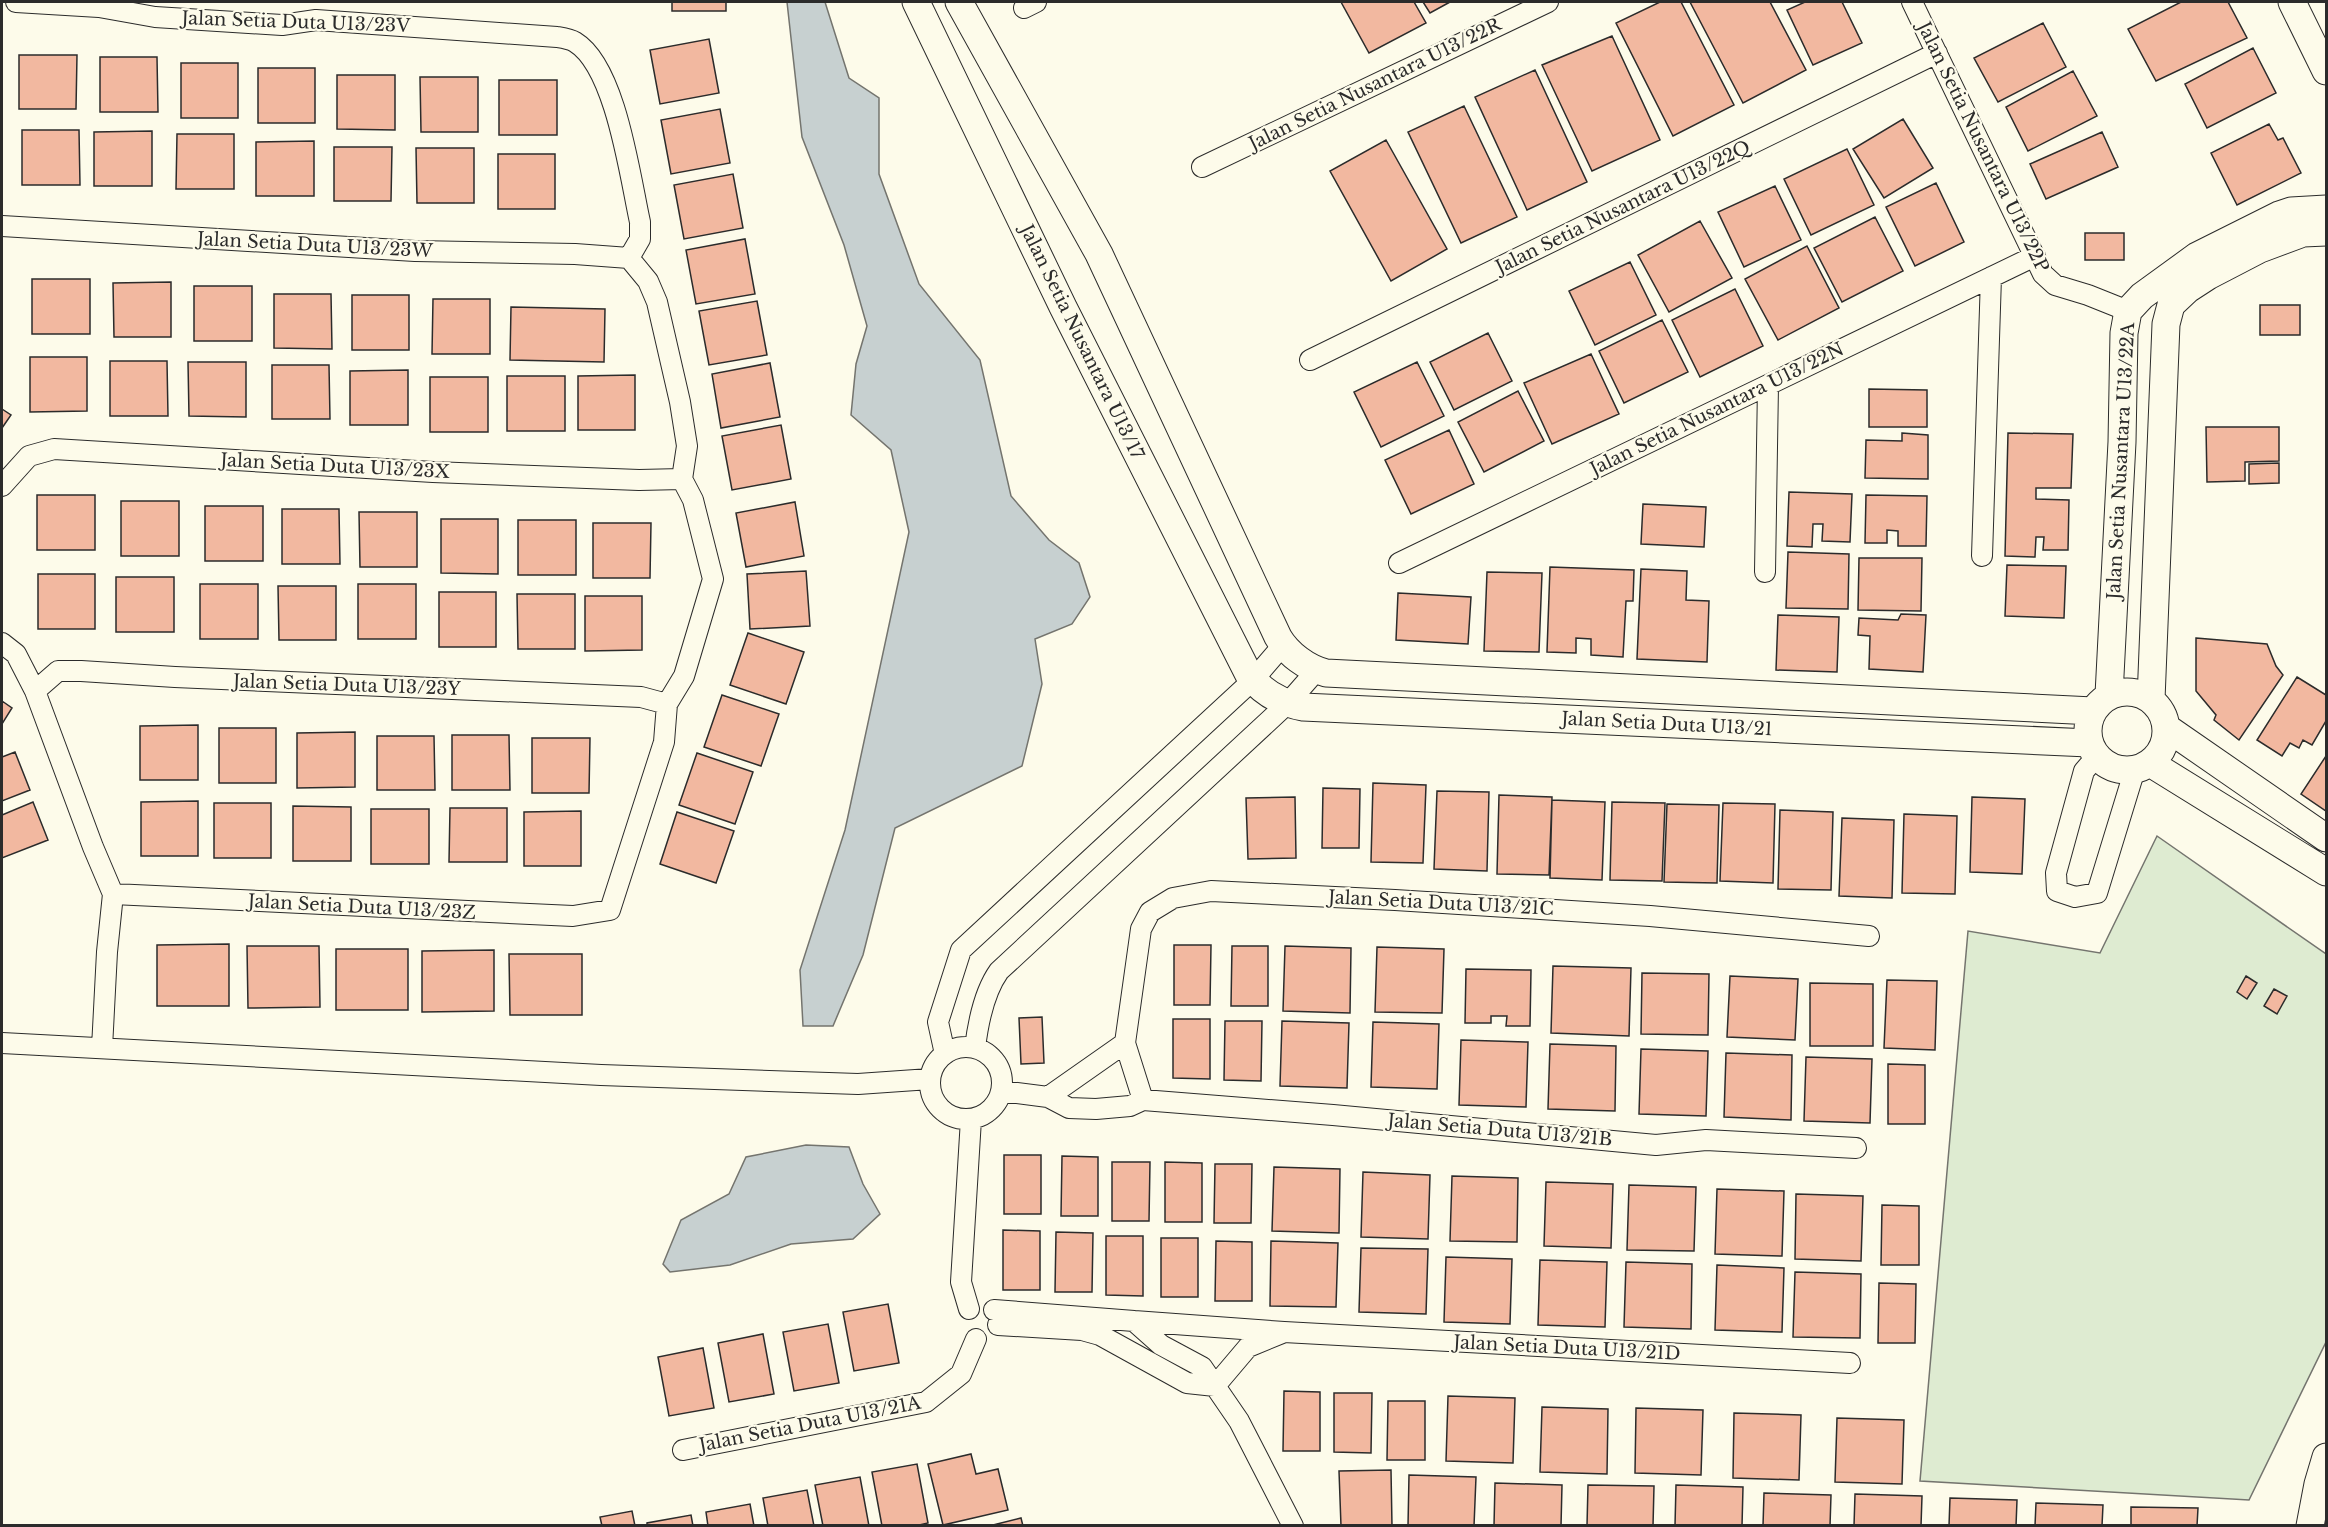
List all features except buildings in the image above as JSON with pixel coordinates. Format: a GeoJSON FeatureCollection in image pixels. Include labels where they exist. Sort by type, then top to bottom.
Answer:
{"type":"FeatureCollection","features":[{"type":"Feature","properties":{"kind":"main road","name":"Jalan Setia Nusantara U13/17"},"geometry":{"type":"LineString","coordinates":[[916,2],[1063,307],[1253,680]]}},
{"type":"Feature","properties":{"kind":"main road"},"geometry":{"type":"LineString","coordinates":[[959,2],[1099,254],[1283,645]]}},
{"type":"Feature","properties":{"kind":"main road"},"geometry":{"type":"LineString","coordinates":[[2292,2],[2326,71]]}},
{"type":"Feature","properties":{"kind":"main road","name":"Jalan Setia Nusantara U13/22A"},"geometry":{"type":"LineString","coordinates":[[2101,703],[2121,454],[2124,349],[2135,304],[2197,256],[2279,215],[2291,211],[2326,209]]}},
{"type":"Feature","properties":{"kind":"main road"},"geometry":{"type":"LineString","coordinates":[[2151,700],[2166,324],[2171,305],[2188,289],[2260,249],[2303,233],[2326,232]]}},
{"type":"Feature","properties":{"kind":"main road"},"geometry":{"type":"LineString","coordinates":[[2135,304],[2171,305]]}},
{"type":"Feature","properties":{"kind":"main road"},"geometry":{"type":"LineString","coordinates":[[2124,349],[2166,349]]}},
{"type":"Feature","properties":{"kind":"main road","name":"Jalan Setia Duta U13/21"},"geometry":{"type":"LineString","coordinates":[[1283,645],[1308,666],[1326,673],[2101,703]]}},
{"type":"Feature","properties":{"kind":"main road","name":"Jalan Setia Duta U13/21"},"geometry":{"type":"LineString","coordinates":[[1253,680],[1276,699],[1304,707],[2093,750]]}},
{"type":"Feature","properties":{"kind":"main road"},"geometry":{"type":"LineString","coordinates":[[2143,766],[2163,747],[2167,728],[2164,715],[2145,695],[2120,692],[2101,703],[2087,732],[2093,750],[2114,768],[2143,766],[2326,872]]}},
{"type":"Feature","properties":{"kind":"main road"},"geometry":{"type":"LineString","coordinates":[[2167,728],[2326,838]]}},
{"type":"Feature","properties":{"kind":"main road"},"geometry":{"type":"LineString","coordinates":[[2310,1526],[2326,1457]]}},
{"type":"Feature","properties":{"kind":"street","name":"Jalan Setia Duta U13/23V"},"geometry":{"type":"LineString","coordinates":[[16,2],[99,7],[155,17],[282,25],[316,20],[557,37],[575,42],[592,59],[605,81],[615,110],[640,222],[640,239],[629,258]]}},
{"type":"Feature","properties":{"kind":"street","name":"Jalan Setia Nusantara U13/22R"},"geometry":{"type":"LineString","coordinates":[[1202,167],[1548,2]]}},
{"type":"Feature","properties":{"kind":"street","name":"Jalan Setia Nusantara U13/22P"},"geometry":{"type":"LineString","coordinates":[[1912,2],[2043,274],[2055,285],[2088,295],[2135,304]]}},
{"type":"Feature","properties":{"kind":"street","name":"Jalan Setia Nusantara U13/22Q"},"geometry":{"type":"LineString","coordinates":[[1310,360],[1937,53]]}},
{"type":"Feature","properties":{"kind":"street","name":"Jalan Setia Duta U13/23W"},"geometry":{"type":"LineString","coordinates":[[2,226],[403,250],[575,254],[629,258]]}},
{"type":"Feature","properties":{"kind":"street","name":"Jalan Setia Nusantara U13/22N"},"geometry":{"type":"LineString","coordinates":[[1399,563],[2035,256]]}},
{"type":"Feature","properties":{"kind":"street"},"geometry":{"type":"LineString","coordinates":[[629,258],[648,281],[657,302],[680,402],[687,446],[682,479],[693,500],[713,579],[684,676],[666,704]]}},
{"type":"Feature","properties":{"kind":"street"},"geometry":{"type":"LineString","coordinates":[[1982,556],[1992,277]]}},
{"type":"Feature","properties":{"kind":"street"},"geometry":{"type":"LineString","coordinates":[[1765,572],[1768,385]]}},
{"type":"Feature","properties":{"kind":"street","name":"Jalan Setia Duta U13/23X"},"geometry":{"type":"LineString","coordinates":[[2,486],[28,456],[54,449],[433,472],[639,480],[682,479]]}},
{"type":"Feature","properties":{"kind":"street"},"geometry":{"type":"LineString","coordinates":[[2,643],[16,654],[35,691],[93,847],[113,894],[107,952],[102,1048]]}},
{"type":"Feature","properties":{"kind":"street"},"geometry":{"type":"LineString","coordinates":[[945,1054],[938,1022],[961,950],[1253,680],[1283,645]]}},
{"type":"Feature","properties":{"kind":"street"},"geometry":{"type":"LineString","coordinates":[[975,1048],[977,1030],[991,984],[999,971],[1287,704],[1316,670]]}},
{"type":"Feature","properties":{"kind":"street","name":"Jalan Setia Duta U13/23Y"},"geometry":{"type":"LineString","coordinates":[[35,691],[58,671],[81,671],[187,678],[641,697],[666,704]]}},
{"type":"Feature","properties":{"kind":"street","name":"Jalan Setia Duta U13/23Z"},"geometry":{"type":"LineString","coordinates":[[113,894],[573,916],[610,910],[664,742],[666,704]]}},
{"type":"Feature","properties":{"kind":"street"},"geometry":{"type":"LineString","coordinates":[[2093,750],[2084,771],[2055,873],[2057,891],[2074,897],[2097,893],[2143,766]]}},
{"type":"Feature","properties":{"kind":"street","name":"Jalan Setia Duta U13/21C"},"geometry":{"type":"LineString","coordinates":[[1125,1043],[1141,928],[1150,912],[1173,898],[1211,891],[1650,916],[1869,936]]}},
{"type":"Feature","properties":{"kind":"street"},"geometry":{"type":"LineString","coordinates":[[2,1043],[263,1059],[434,1065],[624,1076],[858,1084],[930,1079]]}},
{"type":"Feature","properties":{"kind":"street"},"geometry":{"type":"LineString","coordinates":[[1048,1097],[1125,1043],[1143,1100]]}},
{"type":"Feature","properties":{"kind":"street"},"geometry":{"type":"LineString","coordinates":[[964,1047],[975,1048],[994,1060],[1002,1080],[1001,1091],[990,1110],[971,1119],[959,1118],[940,1108],[934,1100],[930,1079],[932,1069],[945,1054],[964,1047]]}},
{"type":"Feature","properties":{"kind":"street","name":"Jalan Setia Duta U13/21B"},"geometry":{"type":"LineString","coordinates":[[1001,1091],[1048,1097],[1069,1108],[1096,1109],[1130,1106],[1143,1100],[1656,1145],[1706,1140],[1856,1148]]}},
{"type":"Feature","properties":{"kind":"street"},"geometry":{"type":"LineString","coordinates":[[969,1310],[961,1282],[971,1119]]}},
{"type":"Feature","properties":{"kind":"street"},"geometry":{"type":"LineString","coordinates":[[996,1318],[992,1335],[987,1338],[976,1339],[970,1336],[964,1326],[965,1314],[979,1305],[996,1318],[1082,1330],[1100,1335],[1187,1383],[1215,1386]]}},
{"type":"Feature","properties":{"kind":"street","name":"Jalan Setia Duta U13/21D"},"geometry":{"type":"LineString","coordinates":[[996,1318],[1134,1321],[1284,1332],[1850,1364]]}},
{"type":"Feature","properties":{"kind":"street"},"geometry":{"type":"LineString","coordinates":[[1134,1321],[1161,1345],[1202,1367],[1239,1421],[1293,1526]]}},
{"type":"Feature","properties":{"kind":"street"},"geometry":{"type":"LineString","coordinates":[[1215,1386],[1248,1347],[1284,1332]]}},
{"type":"Feature","properties":{"kind":"street","name":"Jalan Setia Duta U13/21A"},"geometry":{"type":"LineString","coordinates":[[684,1450],[926,1402],[961,1374],[976,1339]]}},
{"type":"Feature","properties":{"kind":"green space"},"geometry":{"type":"Polygon","coordinates":[[[2157,836],[2326,954],[2326,1342],[2249,1500],[1920,1481],[1968,931],[2100,953],[2157,836]]]}},
{"type":"Feature","properties":{"kind":"shaded area"},"geometry":{"type":"Polygon","coordinates":[[[787,2],[825,2],[849,78],[879,98],[879,174],[919,284],[980,360],[1011,496],[1049,540],[1079,563],[1090,597],[1072,624],[1035,639],[1042,684],[1022,766],[895,828],[863,955],[833,1026],[803,1026],[800,970],[845,830],[909,532],[891,450],[851,415],[856,364],[867,326],[844,245],[802,137],[787,2]]]}},
{"type":"Feature","properties":{"kind":"shaded area"},"geometry":{"type":"Polygon","coordinates":[[[806,1145],[849,1147],[863,1184],[880,1214],[853,1239],[791,1244],[730,1265],[670,1272],[663,1264],[681,1220],[729,1194],[746,1157],[806,1145]]]}}]}
